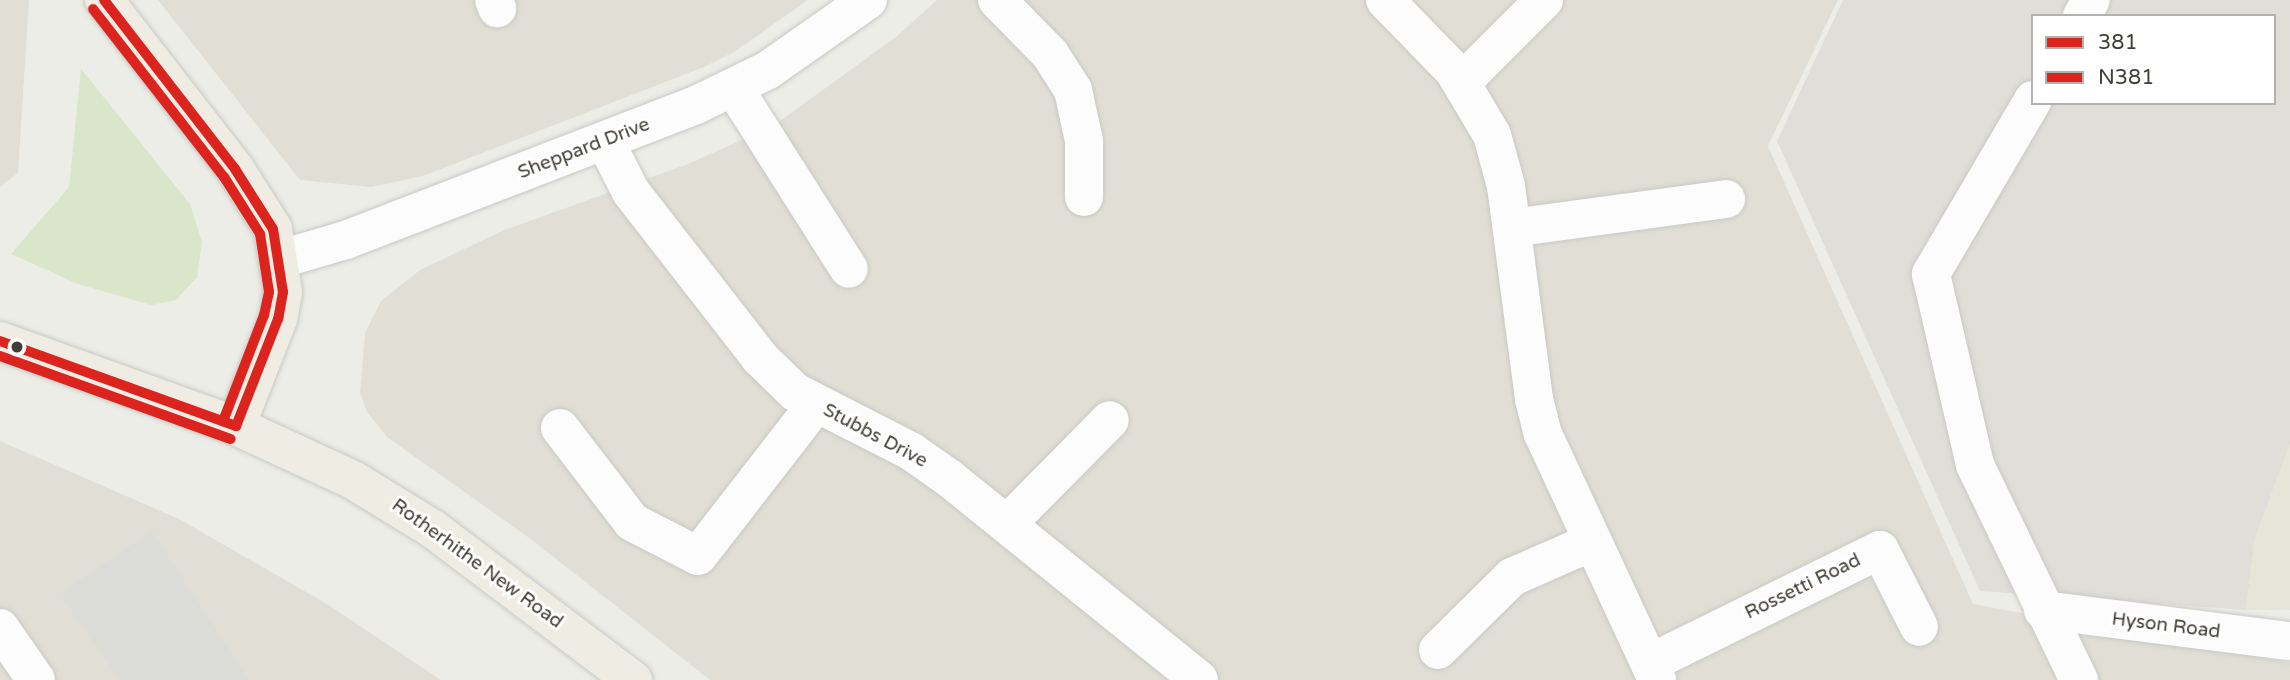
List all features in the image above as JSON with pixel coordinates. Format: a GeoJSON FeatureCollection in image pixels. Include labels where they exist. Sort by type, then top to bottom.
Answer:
{"type":"FeatureCollection","features":[{"type":"Feature","properties":{"kind":"main road"},"geometry":{"type":"LineString","coordinates":[[104,0],[257,199],[273,229],[281,259],[283,292],[278,320],[236,426]]}},
{"type":"Feature","properties":{"kind":"main road","name":"Rotherhithe New Road"},"geometry":{"type":"LineString","coordinates":[[0,341],[236,426],[353,480],[403,509],[633,680]]}},
{"type":"Feature","properties":{"kind":"street","name":"Sheppard Drive"},"geometry":{"type":"LineString","coordinates":[[281,259],[346,240],[605,141],[734,88],[800,51],[868,0]]}},
{"type":"Feature","properties":{"kind":"street"},"geometry":{"type":"LineString","coordinates":[[997,0],[1050,54],[1073,90],[1084,141],[1084,197]]}},
{"type":"Feature","properties":{"kind":"street","name":"Rossetti Road"},"geometry":{"type":"LineString","coordinates":[[1385,0],[1462,82],[1484,116],[1501,158],[1534,399],[1543,434],[1654,672],[1880,550],[1919,626]]}},
{"type":"Feature","properties":{"kind":"street"},"geometry":{"type":"LineString","coordinates":[[1462,82],[1544,0]]}},
{"type":"Feature","properties":{"kind":"street"},"geometry":{"type":"LineString","coordinates":[[734,88],[849,268]]}},
{"type":"Feature","properties":{"kind":"street"},"geometry":{"type":"LineString","coordinates":[[2031,103],[1931,274],[1975,465],[2079,680]]}},
{"type":"Feature","properties":{"kind":"street","name":"Stubbs Drive"},"geometry":{"type":"LineString","coordinates":[[605,141],[631,192],[753,349],[795,392],[912,452],[1007,524],[1199,680]]}},
{"type":"Feature","properties":{"kind":"street"},"geometry":{"type":"LineString","coordinates":[[1512,228],[1726,199]]}},
{"type":"Feature","properties":{"kind":"street"},"geometry":{"type":"LineString","coordinates":[[560,428],[632,522],[698,556],[816,404]]}},
{"type":"Feature","properties":{"kind":"street"},"geometry":{"type":"LineString","coordinates":[[1007,524],[1110,420]]}},
{"type":"Feature","properties":{"kind":"street"},"geometry":{"type":"LineString","coordinates":[[1438,650],[1512,577],[1592,542]]}},
{"type":"Feature","properties":{"kind":"street","name":"Hyson Road"},"geometry":{"type":"LineString","coordinates":[[2043,610],[2290,641]]}},
{"type":"Feature","properties":{"kind":"street"},"geometry":{"type":"LineString","coordinates":[[0,628],[36,680]]}},
{"type":"Feature","properties":{"kind":"shaded area"},"geometry":{"type":"Polygon","coordinates":[[[0,0],[29,0],[18,173],[0,187],[0,0]]]}},
{"type":"Feature","properties":{"kind":"shaded area"},"geometry":{"type":"Polygon","coordinates":[[[158,0],[808,0],[734,52],[704,67],[423,176],[371,187],[300,180],[158,0]]]}},
{"type":"Feature","properties":{"kind":"shaded area"},"geometry":{"type":"Polygon","coordinates":[[[937,0],[1838,0],[1768,146],[1973,604],[2290,663],[2290,680],[710,680],[532,540],[387,437],[367,412],[360,393],[365,333],[381,301],[420,270],[502,231],[688,164],[773,126],[896,37],[937,0]]]}},
{"type":"Feature","properties":{"kind":"shaded area"},"geometry":{"type":"Polygon","coordinates":[[[1843,0],[2290,0],[2290,444],[2255,539],[2246,610],[1980,591],[1777,141],[1843,0]]]}},
{"type":"Feature","properties":{"kind":"shaded area"},"geometry":{"type":"Polygon","coordinates":[[[0,441],[179,519],[327,604],[441,680],[0,680],[0,441]]]}},
{"type":"Feature","properties":{"kind":"shaded area"},"geometry":{"type":"Polygon","coordinates":[[[2290,444],[2290,610],[2246,610],[2255,539],[2290,444]]]}},
{"type":"Feature","properties":{"kind":"shaded area"},"geometry":{"type":"Polygon","coordinates":[[[152,531],[249,680],[120,680],[59,594],[152,531]]]}},
{"type":"Feature","properties":{"kind":"green space"},"geometry":{"type":"Polygon","coordinates":[[[81,69],[190,204],[202,242],[197,277],[176,300],[151,305],[78,284],[11,254],[69,187],[81,69]]]}},
{"type":"Feature","properties":{"kind":"transit line","name":"381"},"geometry":{"type":"LineString","coordinates":[[104,0],[235,169],[273,229],[283,292],[278,319],[236,426]]}},
{"type":"Feature","properties":{"kind":"transit line","name":"N381"},"geometry":{"type":"LineString","coordinates":[[93,9],[224,177],[260,234],[269,292],[264,315],[223,421]]}},
{"type":"Feature","properties":{"kind":"transit line","name":"381"},"geometry":{"type":"LineString","coordinates":[[0,341],[236,426]]}},
{"type":"Feature","properties":{"kind":"transit line","name":"N381"},"geometry":{"type":"LineString","coordinates":[[0,356],[231,439]]}}]}
